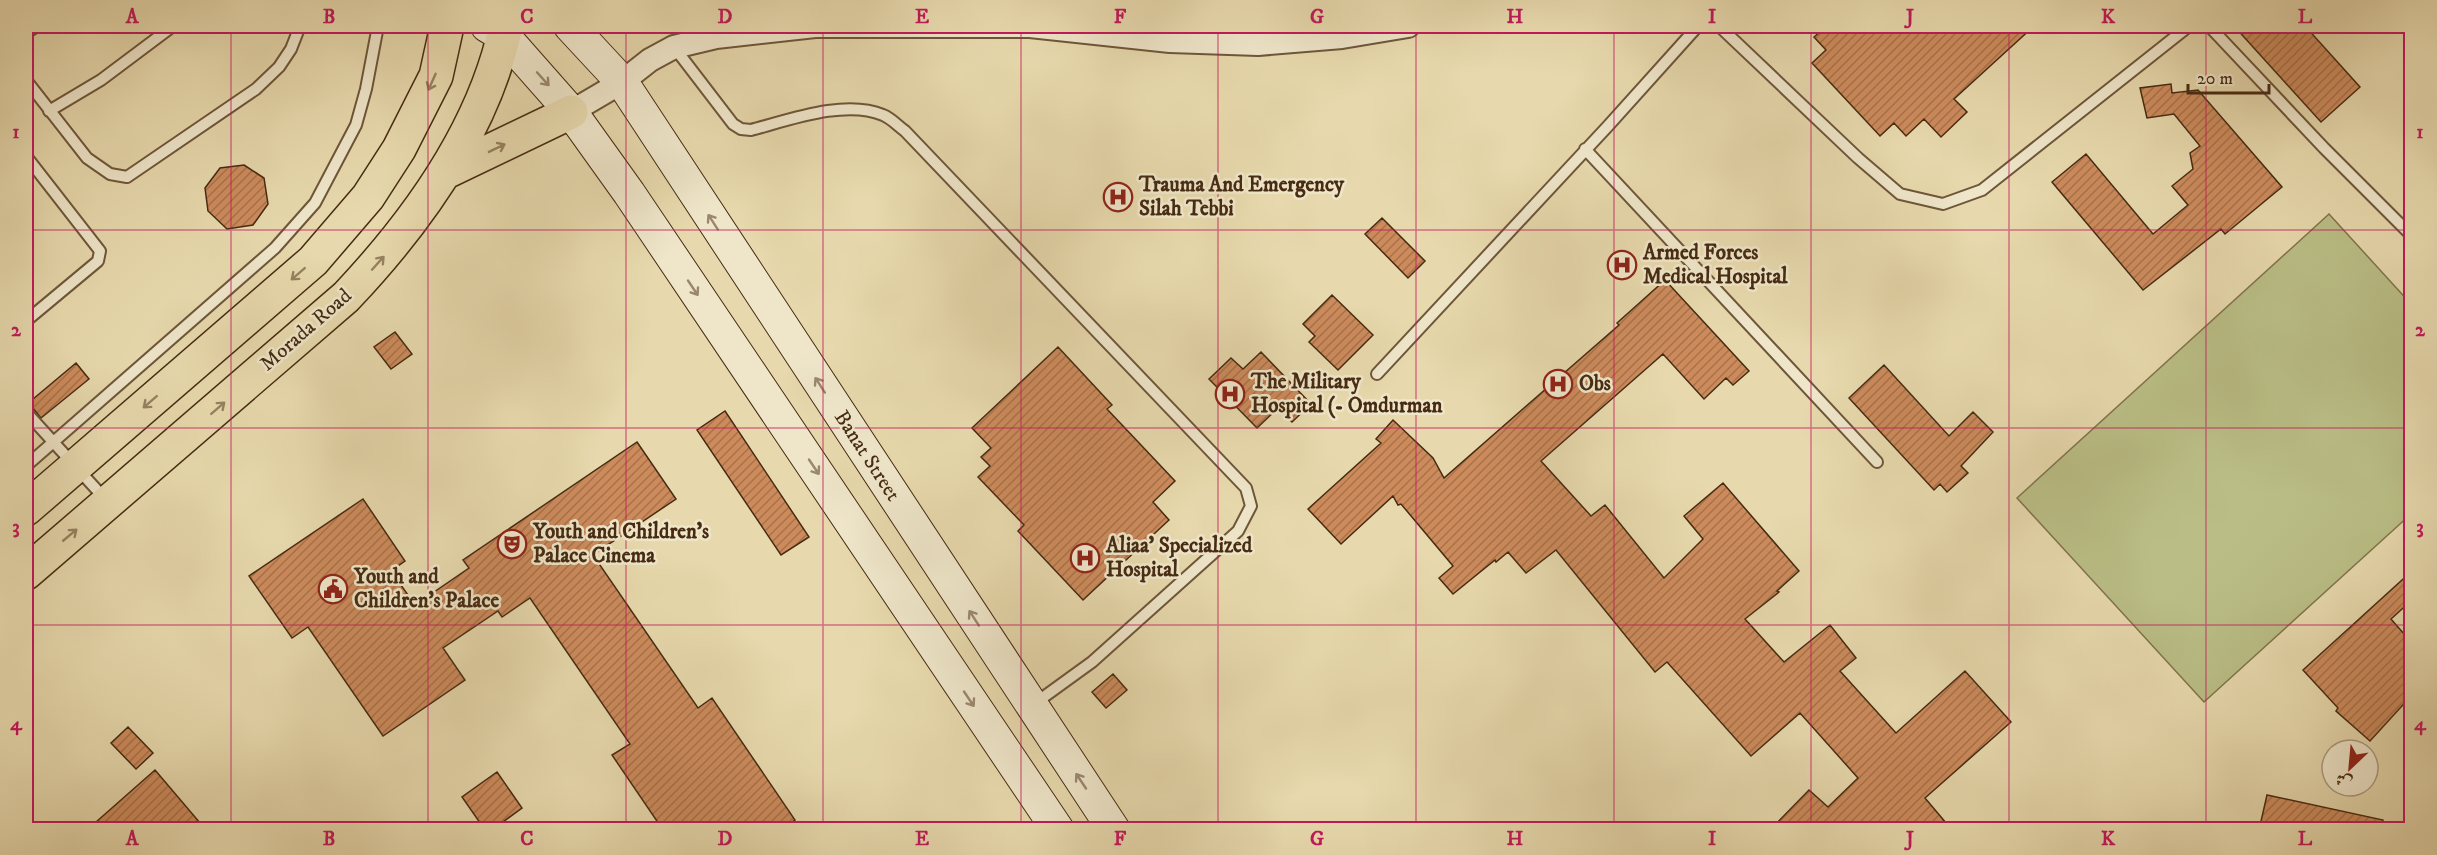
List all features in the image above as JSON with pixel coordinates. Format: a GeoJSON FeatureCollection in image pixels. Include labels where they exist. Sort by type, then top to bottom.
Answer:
{"type":"FeatureCollection","features":[{"type":"Feature","properties":{"kind":"main road"},"geometry":{"type":"LineString","coordinates":[[26,509],[313,261],[336,236],[368,197],[399,149],[435,75],[447,26]]}},
{"type":"Feature","properties":{"kind":"main road","name":"Banat Street"},"geometry":{"type":"LineString","coordinates":[[570,26],[622,82],[1114,830]]}},
{"type":"Feature","properties":{"kind":"main road"},"geometry":{"type":"LineString","coordinates":[[499,29],[571,112],[710,312],[1058,830]]}},
{"type":"Feature","properties":{"kind":"main road","name":"Morada Road"},"geometry":{"type":"LineString","coordinates":[[26,573],[346,297],[404,232],[444,173],[482,100],[499,29]]}},
{"type":"Feature","properties":{"kind":"main road"},"geometry":{"type":"LineString","coordinates":[[444,173],[571,112]]}},
{"type":"Feature","properties":{"kind":"street"},"geometry":{"type":"LineString","coordinates":[[571,112],[622,82],[650,60],[674,47],[716,37],[816,26],[1030,26],[1170,41],[1258,44],[1342,37],[1408,26]]}},
{"type":"Feature","properties":{"kind":"lane"},"geometry":{"type":"LineString","coordinates":[[26,33],[37,26]]}},
{"type":"Feature","properties":{"kind":"lane"},"geometry":{"type":"LineString","coordinates":[[49,111],[101,80],[172,26]]}},
{"type":"Feature","properties":{"kind":"lane"},"geometry":{"type":"LineString","coordinates":[[26,80],[87,158],[110,174],[126,177],[256,89],[279,67],[291,49],[300,26]]}},
{"type":"Feature","properties":{"kind":"lane"},"geometry":{"type":"LineString","coordinates":[[26,466],[275,248],[315,203],[356,125],[366,89],[378,26]]}},
{"type":"Feature","properties":{"kind":"lane"},"geometry":{"type":"LineString","coordinates":[[1377,374],[1698,26]]}},
{"type":"Feature","properties":{"kind":"lane"},"geometry":{"type":"LineString","coordinates":[[1719,26],[1858,158],[1900,194],[1943,204],[1982,190],[2189,26]]}},
{"type":"Feature","properties":{"kind":"lane"},"geometry":{"type":"LineString","coordinates":[[2209,26],[2324,148],[2412,236]]}},
{"type":"Feature","properties":{"kind":"lane"},"geometry":{"type":"LineString","coordinates":[[674,47],[733,124],[741,129],[751,130],[833,110],[864,109],[885,115],[905,131],[1246,488],[1251,506],[1238,531],[1156,607],[1092,662],[1032,706]]}},
{"type":"Feature","properties":{"kind":"lane"},"geometry":{"type":"LineString","coordinates":[[1585,149],[1877,462]]}},
{"type":"Feature","properties":{"kind":"lane"},"geometry":{"type":"LineString","coordinates":[[26,156],[100,251],[98,261],[26,321]]}},
{"type":"Feature","properties":{"kind":"lane"},"geometry":{"type":"LineString","coordinates":[[26,412],[52,444],[108,502]]}},
{"type":"Feature","properties":{"kind":"green space"},"geometry":{"type":"Polygon","coordinates":[[[2329,214],[2411,304],[2411,514],[2204,702],[2017,498],[2329,214]]]}},
{"type":"Feature","properties":{"kind":"building"},"geometry":{"type":"Polygon","coordinates":[[[1827,26],[2034,26],[1954,99],[1967,112],[1941,137],[1924,119],[1906,136],[1894,123],[1880,136],[1812,63],[1826,50],[1814,37],[1827,26]]]}},
{"type":"Feature","properties":{"kind":"building"},"geometry":{"type":"Polygon","coordinates":[[[2234,26],[2305,26],[2360,87],[2321,122],[2234,26]]]}},
{"type":"Feature","properties":{"kind":"building"},"geometry":{"type":"Polygon","coordinates":[[[2171,84],[2172,93],[2198,90],[2282,187],[2225,234],[2221,229],[2143,290],[2052,182],[2086,154],[2153,234],[2188,205],[2172,186],[2193,169],[2190,153],[2200,146],[2174,114],[2147,118],[2140,88],[2171,84]]]}},
{"type":"Feature","properties":{"kind":"building"},"geometry":{"type":"Polygon","coordinates":[[[244,165],[264,178],[268,204],[253,225],[227,229],[208,211],[205,188],[220,168],[244,165]]]}},
{"type":"Feature","properties":{"kind":"building"},"geometry":{"type":"Polygon","coordinates":[[[1382,218],[1425,261],[1408,278],[1365,234],[1382,218]]]}},
{"type":"Feature","properties":{"kind":"building"},"geometry":{"type":"Polygon","coordinates":[[[1665,280],[1749,371],[1733,385],[1726,378],[1704,399],[1663,354],[1541,461],[1591,516],[1605,505],[1664,578],[1703,539],[1684,516],[1723,483],[1799,571],[1777,591],[1779,592],[1745,619],[1784,662],[1830,625],[1856,658],[1840,671],[1896,733],[1965,671],[2011,722],[1925,798],[1952,830],[1770,830],[1809,790],[1828,807],[1858,778],[1800,713],[1751,756],[1667,662],[1655,672],[1556,550],[1526,573],[1508,552],[1453,594],[1439,578],[1453,566],[1401,504],[1398,505],[1393,496],[1341,544],[1308,509],[1381,443],[1376,439],[1393,420],[1433,458],[1444,478],[1619,325],[1617,323],[1665,280]]]}},
{"type":"Feature","properties":{"kind":"building"},"geometry":{"type":"Polygon","coordinates":[[[1332,295],[1373,335],[1338,370],[1309,342],[1315,336],[1303,324],[1332,295]]]}},
{"type":"Feature","properties":{"kind":"building"},"geometry":{"type":"Polygon","coordinates":[[[395,332],[412,354],[391,369],[374,347],[395,332]]]}},
{"type":"Feature","properties":{"kind":"building"},"geometry":{"type":"Polygon","coordinates":[[[1058,347],[1112,405],[1107,409],[1175,481],[1153,502],[1169,520],[1083,600],[1018,531],[1024,525],[978,477],[990,466],[981,457],[991,448],[972,428],[1058,347]]]}},
{"type":"Feature","properties":{"kind":"building"},"geometry":{"type":"Polygon","coordinates":[[[1261,352],[1311,404],[1292,422],[1278,408],[1257,428],[1209,379],[1231,358],[1243,369],[1261,352]]]}},
{"type":"Feature","properties":{"kind":"building"},"geometry":{"type":"Polygon","coordinates":[[[76,363],[89,379],[41,418],[32,407],[26,405],[76,363]]]}},
{"type":"Feature","properties":{"kind":"building"},"geometry":{"type":"Polygon","coordinates":[[[1884,365],[1949,436],[1973,412],[1993,432],[1961,466],[1968,473],[1947,492],[1940,484],[1934,490],[1849,398],[1884,365]]]}},
{"type":"Feature","properties":{"kind":"building"},"geometry":{"type":"Polygon","coordinates":[[[725,411],[809,537],[781,555],[697,430],[725,411]]]}},
{"type":"Feature","properties":{"kind":"building"},"geometry":{"type":"Polygon","coordinates":[[[637,442],[676,499],[593,555],[698,708],[712,698],[795,820],[780,830],[663,830],[612,755],[630,744],[530,598],[502,617],[498,611],[443,648],[465,680],[383,736],[308,627],[292,638],[249,576],[363,499],[405,561],[391,571],[415,605],[469,568],[463,560],[637,442]]]}},
{"type":"Feature","properties":{"kind":"building"},"geometry":{"type":"Polygon","coordinates":[[[2412,571],[2412,600],[2391,619],[2412,643],[2412,695],[2373,738],[2367,738],[2336,711],[2338,708],[2303,670],[2412,571]]]}},
{"type":"Feature","properties":{"kind":"building"},"geometry":{"type":"Polygon","coordinates":[[[1113,674],[1127,690],[1106,708],[1092,692],[1113,674]]]}},
{"type":"Feature","properties":{"kind":"building"},"geometry":{"type":"Polygon","coordinates":[[[128,727],[153,753],[136,769],[111,743],[128,727]]]}},
{"type":"Feature","properties":{"kind":"building"},"geometry":{"type":"Polygon","coordinates":[[[155,770],[206,830],[87,830],[155,770]]]}},
{"type":"Feature","properties":{"kind":"building"},"geometry":{"type":"Polygon","coordinates":[[[497,772],[522,808],[492,830],[485,830],[462,797],[497,772]]]}},
{"type":"Feature","properties":{"kind":"building"},"geometry":{"type":"Polygon","coordinates":[[[2267,795],[2383,820],[2382,830],[2259,830],[2267,795]]]}},
{"type":"Feature","properties":{"kind":"place","name":"Trauma And Emergency Silah Tebbi"},"geometry":{"type":"Point","coordinates":[1118,197]}},
{"type":"Feature","properties":{"kind":"place","name":"Armed Forces Medical Hospital"},"geometry":{"type":"Point","coordinates":[1622,265]}},
{"type":"Feature","properties":{"kind":"place","name":"Obs"},"geometry":{"type":"Point","coordinates":[1558,384]}},
{"type":"Feature","properties":{"kind":"place","name":"The Military Hospital (- Omdurman"},"geometry":{"type":"Point","coordinates":[1230,394]}},
{"type":"Feature","properties":{"kind":"place","name":"Youth and Children's Palace Cinema"},"geometry":{"type":"Point","coordinates":[512,544]}},
{"type":"Feature","properties":{"kind":"place","name":"Aliaa' Specialized Hospital"},"geometry":{"type":"Point","coordinates":[1085,558]}},
{"type":"Feature","properties":{"kind":"place","name":"Youth and Children's Palace"},"geometry":{"type":"Point","coordinates":[333,589]}}]}
